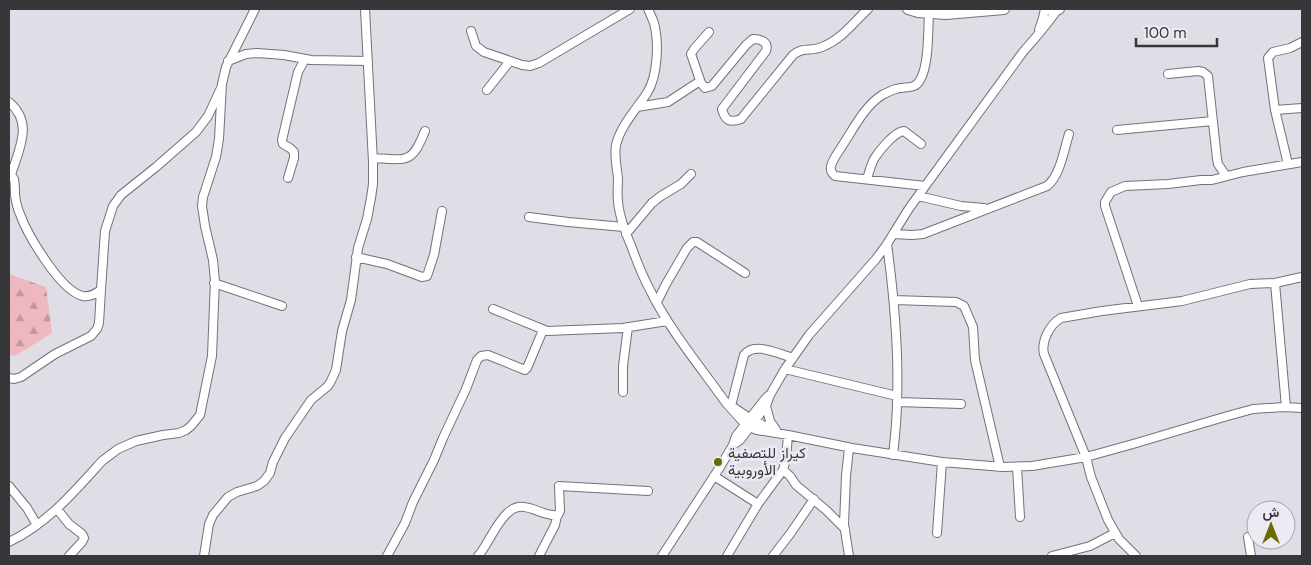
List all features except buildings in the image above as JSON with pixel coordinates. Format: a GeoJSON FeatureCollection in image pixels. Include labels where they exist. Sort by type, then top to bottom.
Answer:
{"type":"FeatureCollection","features":[{"type":"Feature","properties":{"kind":"main road"},"geometry":{"type":"LineString","coordinates":[[908,9],[918,12],[1004,9]]}},
{"type":"Feature","properties":{"kind":"street"},"geometry":{"type":"LineString","coordinates":[[9,378],[21,377],[55,354],[90,336],[97,329],[99,324],[106,231],[112,206],[121,194],[196,132],[208,116],[222,84],[228,61],[254,9]]}},
{"type":"Feature","properties":{"kind":"street"},"geometry":{"type":"LineString","coordinates":[[204,556],[209,524],[216,510],[228,497],[257,486],[264,481],[270,473],[273,462],[285,438],[311,400],[328,386],[337,366],[342,331],[351,300],[356,257],[373,184],[365,9]]}},
{"type":"Feature","properties":{"kind":"street"},"geometry":{"type":"LineString","coordinates":[[471,30],[477,48],[510,62],[530,66],[535,65],[630,9]]}},
{"type":"Feature","properties":{"kind":"street"},"geometry":{"type":"LineString","coordinates":[[648,9],[654,23],[656,35],[656,58],[650,88],[620,132],[615,154],[618,177],[618,201],[625,230],[650,291],[668,321],[730,405],[750,423],[788,435],[849,448],[942,462],[1017,467],[1086,456],[1242,411],[1267,407],[1302,408]]}},
{"type":"Feature","properties":{"kind":"street"},"geometry":{"type":"LineString","coordinates":[[710,32],[691,54],[701,83],[705,88],[712,86],[753,39],[764,41],[767,48],[722,109],[729,121],[735,121],[742,119],[793,55],[799,50],[816,49],[833,42],[841,37],[868,9]]}},
{"type":"Feature","properties":{"kind":"street"},"geometry":{"type":"LineString","coordinates":[[1038,34],[1043,18],[1052,9]]}},
{"type":"Feature","properties":{"kind":"street"},"geometry":{"type":"LineString","coordinates":[[750,423],[766,406],[785,369],[809,335],[865,273],[887,244],[925,186],[1038,34],[1043,30],[1052,9]]}},
{"type":"Feature","properties":{"kind":"street"},"geometry":{"type":"LineString","coordinates":[[925,186],[835,176],[832,174],[832,165],[859,120],[876,100],[896,89],[912,87],[919,82],[942,11]]}},
{"type":"Feature","properties":{"kind":"street"},"geometry":{"type":"LineString","coordinates":[[1288,164],[1275,110],[1268,58],[1273,52],[1290,48],[1302,42]]}},
{"type":"Feature","properties":{"kind":"street"},"geometry":{"type":"LineString","coordinates":[[228,61],[246,54],[257,53],[318,60],[368,61]]}},
{"type":"Feature","properties":{"kind":"street"},"geometry":{"type":"LineString","coordinates":[[288,178],[294,152],[282,144],[282,140],[298,72],[305,59]]}},
{"type":"Feature","properties":{"kind":"street"},"geometry":{"type":"LineString","coordinates":[[487,90],[510,62]]}},
{"type":"Feature","properties":{"kind":"street"},"geometry":{"type":"LineString","coordinates":[[1168,74],[1198,71],[1208,76],[1217,159],[1226,176]]}},
{"type":"Feature","properties":{"kind":"street"},"geometry":{"type":"LineString","coordinates":[[637,107],[668,102],[694,84],[701,83]]}},
{"type":"Feature","properties":{"kind":"street"},"geometry":{"type":"LineString","coordinates":[[9,542],[57,510],[110,454],[136,441],[186,430],[200,415],[212,356],[214,283],[213,260],[202,206],[216,157],[219,139],[222,84]]}},
{"type":"Feature","properties":{"kind":"street"},"geometry":{"type":"LineString","coordinates":[[9,102],[20,113],[24,126],[24,135],[10,174],[14,180],[17,205],[24,226],[32,241],[69,288],[78,294],[90,296],[101,290]]}},
{"type":"Feature","properties":{"kind":"street"},"geometry":{"type":"LineString","coordinates":[[1275,110],[1302,108]]}},
{"type":"Feature","properties":{"kind":"street"},"geometry":{"type":"LineString","coordinates":[[1117,130],[1213,121]]}},
{"type":"Feature","properties":{"kind":"street"},"geometry":{"type":"LineString","coordinates":[[373,158],[408,158],[418,147],[425,131]]}},
{"type":"Feature","properties":{"kind":"street"},"geometry":{"type":"LineString","coordinates":[[867,179],[878,153],[899,132],[904,131],[921,144]]}},
{"type":"Feature","properties":{"kind":"street"},"geometry":{"type":"LineString","coordinates":[[893,234],[923,234],[1042,189],[1052,182],[1056,175],[1070,134]]}},
{"type":"Feature","properties":{"kind":"street"},"geometry":{"type":"LineString","coordinates":[[1138,306],[1105,206],[1111,192],[1125,186],[1212,180],[1243,172],[1302,162]]}},
{"type":"Feature","properties":{"kind":"street"},"geometry":{"type":"LineString","coordinates":[[625,230],[661,196],[681,184],[691,174]]}},
{"type":"Feature","properties":{"kind":"street"},"geometry":{"type":"LineString","coordinates":[[918,196],[961,206],[988,209]]}},
{"type":"Feature","properties":{"kind":"street"},"geometry":{"type":"LineString","coordinates":[[356,257],[387,264],[426,277],[434,255],[442,211]]}},
{"type":"Feature","properties":{"kind":"street"},"geometry":{"type":"LineString","coordinates":[[529,217],[625,230]]}},
{"type":"Feature","properties":{"kind":"street"},"geometry":{"type":"LineString","coordinates":[[657,302],[687,248],[693,242],[697,242],[745,273]]}},
{"type":"Feature","properties":{"kind":"street"},"geometry":{"type":"LineString","coordinates":[[887,244],[894,300],[897,399],[893,454]]}},
{"type":"Feature","properties":{"kind":"street"},"geometry":{"type":"LineString","coordinates":[[1136,556],[1120,540],[1104,512],[1086,456],[1050,371],[1043,349],[1044,342],[1051,328],[1060,318],[1102,310],[1182,300],[1250,284],[1275,283],[1302,277]]}},
{"type":"Feature","properties":{"kind":"street"},"geometry":{"type":"LineString","coordinates":[[214,283],[282,306]]}},
{"type":"Feature","properties":{"kind":"street"},"geometry":{"type":"LineString","coordinates":[[1275,283],[1286,407]]}},
{"type":"Feature","properties":{"kind":"street"},"geometry":{"type":"LineString","coordinates":[[894,300],[956,302],[963,304],[973,327],[975,360],[1000,467]]}},
{"type":"Feature","properties":{"kind":"street"},"geometry":{"type":"LineString","coordinates":[[493,309],[543,330],[550,331],[628,327],[668,321]]}},
{"type":"Feature","properties":{"kind":"street"},"geometry":{"type":"LineString","coordinates":[[623,392],[623,366],[628,327]]}},
{"type":"Feature","properties":{"kind":"street"},"geometry":{"type":"LineString","coordinates":[[387,556],[405,523],[413,502],[434,460],[477,360],[480,356],[488,355],[525,370],[543,330]]}},
{"type":"Feature","properties":{"kind":"street"},"geometry":{"type":"LineString","coordinates":[[730,405],[746,352],[760,348],[792,358]]}},
{"type":"Feature","properties":{"kind":"street"},"geometry":{"type":"LineString","coordinates":[[785,369],[897,399],[961,404]]}},
{"type":"Feature","properties":{"kind":"street"},"geometry":{"type":"LineString","coordinates":[[662,556],[733,445],[738,442],[757,409],[770,395]]}},
{"type":"Feature","properties":{"kind":"street"},"geometry":{"type":"LineString","coordinates":[[730,405],[757,409]]}},
{"type":"Feature","properties":{"kind":"street"},"geometry":{"type":"LineString","coordinates":[[766,406],[770,420],[778,432]]}},
{"type":"Feature","properties":{"kind":"street"},"geometry":{"type":"LineString","coordinates":[[727,556],[758,504],[783,470],[788,435]]}},
{"type":"Feature","properties":{"kind":"street"},"geometry":{"type":"LineString","coordinates":[[849,448],[846,476],[845,529],[849,556]]}},
{"type":"Feature","properties":{"kind":"street"},"geometry":{"type":"LineString","coordinates":[[937,533],[942,462]]}},
{"type":"Feature","properties":{"kind":"street"},"geometry":{"type":"LineString","coordinates":[[1017,467],[1020,517]]}},
{"type":"Feature","properties":{"kind":"street"},"geometry":{"type":"LineString","coordinates":[[783,470],[796,485],[831,514],[845,529]]}},
{"type":"Feature","properties":{"kind":"street"},"geometry":{"type":"LineString","coordinates":[[714,476],[758,504]]}},
{"type":"Feature","properties":{"kind":"street"},"geometry":{"type":"LineString","coordinates":[[539,556],[560,513],[558,487],[561,485],[648,491]]}},
{"type":"Feature","properties":{"kind":"street"},"geometry":{"type":"LineString","coordinates":[[9,486],[27,508],[37,525]]}},
{"type":"Feature","properties":{"kind":"street"},"geometry":{"type":"LineString","coordinates":[[773,556],[814,499]]}},
{"type":"Feature","properties":{"kind":"street"},"geometry":{"type":"LineString","coordinates":[[478,556],[504,516],[514,508],[524,506],[557,516]]}},
{"type":"Feature","properties":{"kind":"street"},"geometry":{"type":"LineString","coordinates":[[57,510],[84,538],[69,556]]}},
{"type":"Feature","properties":{"kind":"street"},"geometry":{"type":"LineString","coordinates":[[1052,556],[1090,546],[1115,533]]}},
{"type":"Feature","properties":{"kind":"green space"},"geometry":{"type":"Polygon","coordinates":[[[9,274],[46,287],[52,333],[15,356],[9,355],[9,274]]]}},
{"type":"Feature","properties":{"kind":"place","name":"كيراز للتصفية الأوروبية"},"geometry":{"type":"Point","coordinates":[718,462]}}]}
